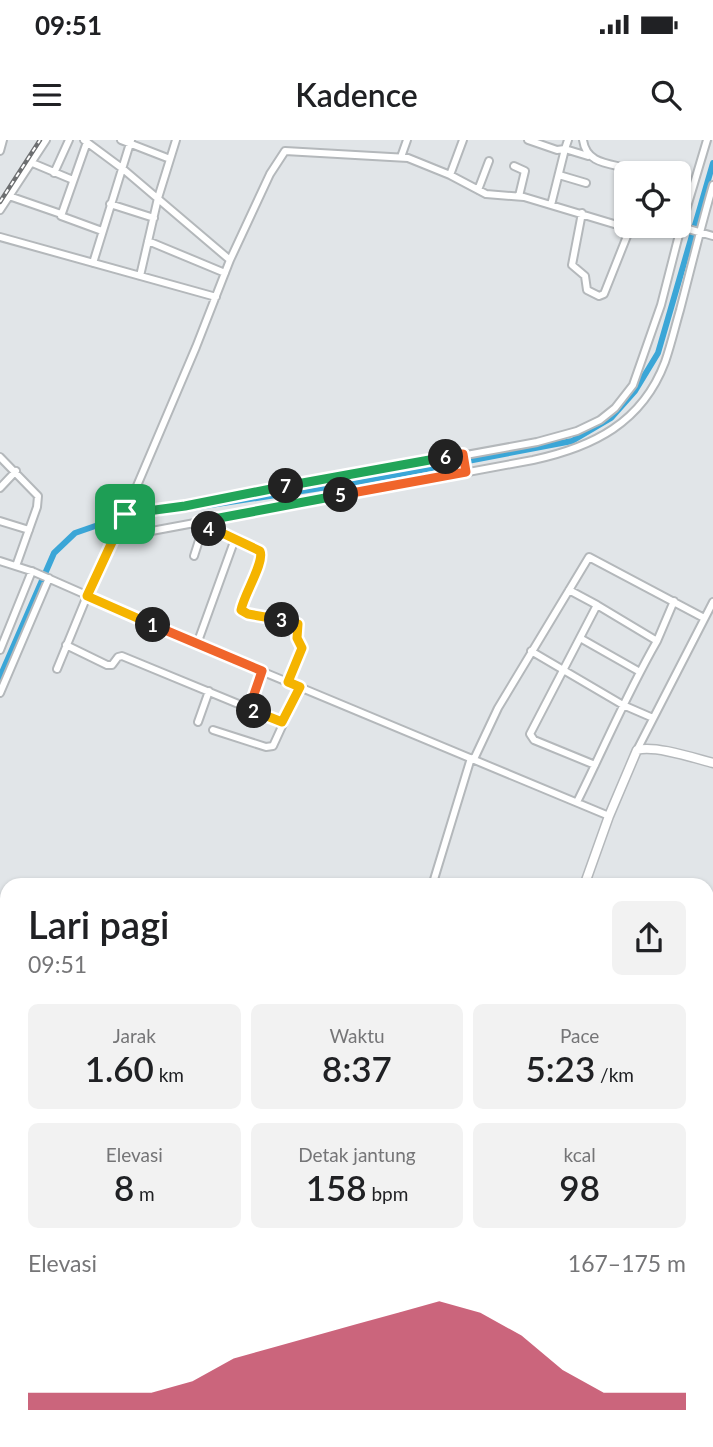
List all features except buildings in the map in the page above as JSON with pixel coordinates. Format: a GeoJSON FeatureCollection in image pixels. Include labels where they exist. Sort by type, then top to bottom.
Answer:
{"type":"FeatureCollection","features":[{"type":"Feature","properties":{"kind":"main road"},"geometry":{"type":"LineString","coordinates":[[587,878],[637,750],[652,750],[713,763]]}},
{"type":"Feature","properties":{"kind":"street"},"geometry":{"type":"LineString","coordinates":[[0,150],[3,140]]}},
{"type":"Feature","properties":{"kind":"street"},"geometry":{"type":"LineString","coordinates":[[0,209],[46,140]]}},
{"type":"Feature","properties":{"kind":"street"},"geometry":{"type":"LineString","coordinates":[[54,173],[69,140]]}},
{"type":"Feature","properties":{"kind":"street"},"geometry":{"type":"LineString","coordinates":[[121,140],[170,159]]}},
{"type":"Feature","properties":{"kind":"street"},"geometry":{"type":"LineString","coordinates":[[139,275],[176,140]]}},
{"type":"Feature","properties":{"kind":"street"},"geometry":{"type":"LineString","coordinates":[[401,157],[407,140]]}},
{"type":"Feature","properties":{"kind":"street"},"geometry":{"type":"LineString","coordinates":[[450,175],[463,140]]}},
{"type":"Feature","properties":{"kind":"street"},"geometry":{"type":"LineString","coordinates":[[528,140],[614,165]]}},
{"type":"Feature","properties":{"kind":"street"},"geometry":{"type":"LineString","coordinates":[[551,205],[568,140]]}},
{"type":"Feature","properties":{"kind":"street"},"geometry":{"type":"LineString","coordinates":[[583,140],[588,156]]}},
{"type":"Feature","properties":{"kind":"street"},"geometry":{"type":"LineString","coordinates":[[691,196],[707,140]]}},
{"type":"Feature","properties":{"kind":"street"},"geometry":{"type":"LineString","coordinates":[[61,214],[85,141],[159,198],[230,260]]}},
{"type":"Feature","properties":{"kind":"street"},"geometry":{"type":"LineString","coordinates":[[93,263],[130,142]]}},
{"type":"Feature","properties":{"kind":"street"},"geometry":{"type":"LineString","coordinates":[[57,669],[124,516],[230,260],[270,174],[285,151],[401,157],[450,175],[478,190],[519,196],[614,224]]}},
{"type":"Feature","properties":{"kind":"street"},"geometry":{"type":"LineString","coordinates":[[478,190],[489,161]]}},
{"type":"Feature","properties":{"kind":"street"},"geometry":{"type":"LineString","coordinates":[[30,162],[73,180]]}},
{"type":"Feature","properties":{"kind":"street"},"geometry":{"type":"LineString","coordinates":[[514,166],[525,171],[519,196]]}},
{"type":"Feature","properties":{"kind":"street"},"geometry":{"type":"LineString","coordinates":[[559,176],[586,183]]}},
{"type":"Feature","properties":{"kind":"street"},"geometry":{"type":"LineString","coordinates":[[115,535],[198,522],[571,451],[600,437],[631,415],[648,393],[664,364],[713,185]]}},
{"type":"Feature","properties":{"kind":"street"},"geometry":{"type":"LineString","coordinates":[[9,196],[102,231]]}},
{"type":"Feature","properties":{"kind":"street"},"geometry":{"type":"LineString","coordinates":[[110,204],[154,218]]}},
{"type":"Feature","properties":{"kind":"street"},"geometry":{"type":"LineString","coordinates":[[582,214],[572,265],[585,276],[587,290],[599,296],[604,294],[624,238]]}},
{"type":"Feature","properties":{"kind":"street"},"geometry":{"type":"LineString","coordinates":[[691,230],[713,236]]}},
{"type":"Feature","properties":{"kind":"street"},"geometry":{"type":"LineString","coordinates":[[0,237],[216,297]]}},
{"type":"Feature","properties":{"kind":"street"},"geometry":{"type":"LineString","coordinates":[[124,516],[537,442],[577,432],[600,420],[615,408],[633,385],[661,305],[679,238]]}},
{"type":"Feature","properties":{"kind":"street"},"geometry":{"type":"LineString","coordinates":[[148,241],[225,273]]}},
{"type":"Feature","properties":{"kind":"street"},"geometry":{"type":"LineString","coordinates":[[463,455],[465,471]]}},
{"type":"Feature","properties":{"kind":"street"},"geometry":{"type":"LineString","coordinates":[[0,457],[38,496],[37,507],[16,566]]}},
{"type":"Feature","properties":{"kind":"street"},"geometry":{"type":"LineString","coordinates":[[0,487],[16,471]]}},
{"type":"Feature","properties":{"kind":"street"},"geometry":{"type":"LineString","coordinates":[[0,521],[29,530]]}},
{"type":"Feature","properties":{"kind":"street"},"geometry":{"type":"LineString","coordinates":[[194,556],[202,531],[198,522]]}},
{"type":"Feature","properties":{"kind":"street"},"geometry":{"type":"LineString","coordinates":[[202,531],[216,530],[260,551],[262,557],[246,591],[242,611],[298,624],[297,638],[302,648],[288,682]]}},
{"type":"Feature","properties":{"kind":"street"},"geometry":{"type":"LineString","coordinates":[[197,644],[235,539]]}},
{"type":"Feature","properties":{"kind":"street"},"geometry":{"type":"LineString","coordinates":[[435,878],[472,759],[531,651],[589,557],[704,618]]}},
{"type":"Feature","properties":{"kind":"street"},"geometry":{"type":"LineString","coordinates":[[0,561],[33,571],[197,644],[609,816]]}},
{"type":"Feature","properties":{"kind":"street"},"geometry":{"type":"LineString","coordinates":[[0,650],[33,571]]}},
{"type":"Feature","properties":{"kind":"street"},"geometry":{"type":"LineString","coordinates":[[0,693],[48,578]]}},
{"type":"Feature","properties":{"kind":"street"},"geometry":{"type":"LineString","coordinates":[[569,590],[657,641]]}},
{"type":"Feature","properties":{"kind":"street"},"geometry":{"type":"LineString","coordinates":[[577,802],[674,601]]}},
{"type":"Feature","properties":{"kind":"street"},"geometry":{"type":"LineString","coordinates":[[637,750],[713,602]]}},
{"type":"Feature","properties":{"kind":"street"},"geometry":{"type":"LineString","coordinates":[[595,765],[530,737],[597,605]]}},
{"type":"Feature","properties":{"kind":"street"},"geometry":{"type":"LineString","coordinates":[[580,638],[640,672]]}},
{"type":"Feature","properties":{"kind":"street"},"geometry":{"type":"LineString","coordinates":[[66,645],[107,665],[112,665],[122,656],[282,722]]}},
{"type":"Feature","properties":{"kind":"street"},"geometry":{"type":"LineString","coordinates":[[531,651],[623,705],[653,719]]}},
{"type":"Feature","properties":{"kind":"street"},"geometry":{"type":"LineString","coordinates":[[249,709],[262,671]]}},
{"type":"Feature","properties":{"kind":"street"},"geometry":{"type":"LineString","coordinates":[[213,730],[273,746],[300,687]]}},
{"type":"Feature","properties":{"kind":"street"},"geometry":{"type":"LineString","coordinates":[[198,722],[209,691]]}},
{"type":"Feature","properties":{"kind":"waterway"},"geometry":{"type":"LineString","coordinates":[[0,677],[54,553],[75,533],[101,524],[153,514],[353,483],[572,441],[611,418],[635,391],[658,353],[713,163]]}},
{"type":"Feature","properties":{"kind":"railway"},"geometry":{"type":"LineString","coordinates":[[0,202],[40,140]]}},
{"type":"Feature","properties":{"kind":"route"},"geometry":{"type":"LineString","coordinates":[[463,454],[466,472],[198,522],[202,531],[216,530],[257,549],[262,554],[262,561],[246,591],[242,611],[298,624],[297,638],[302,648],[288,682],[300,687],[282,722],[249,709],[262,671],[87,596],[125,514],[209,502],[463,454]]}}]}
